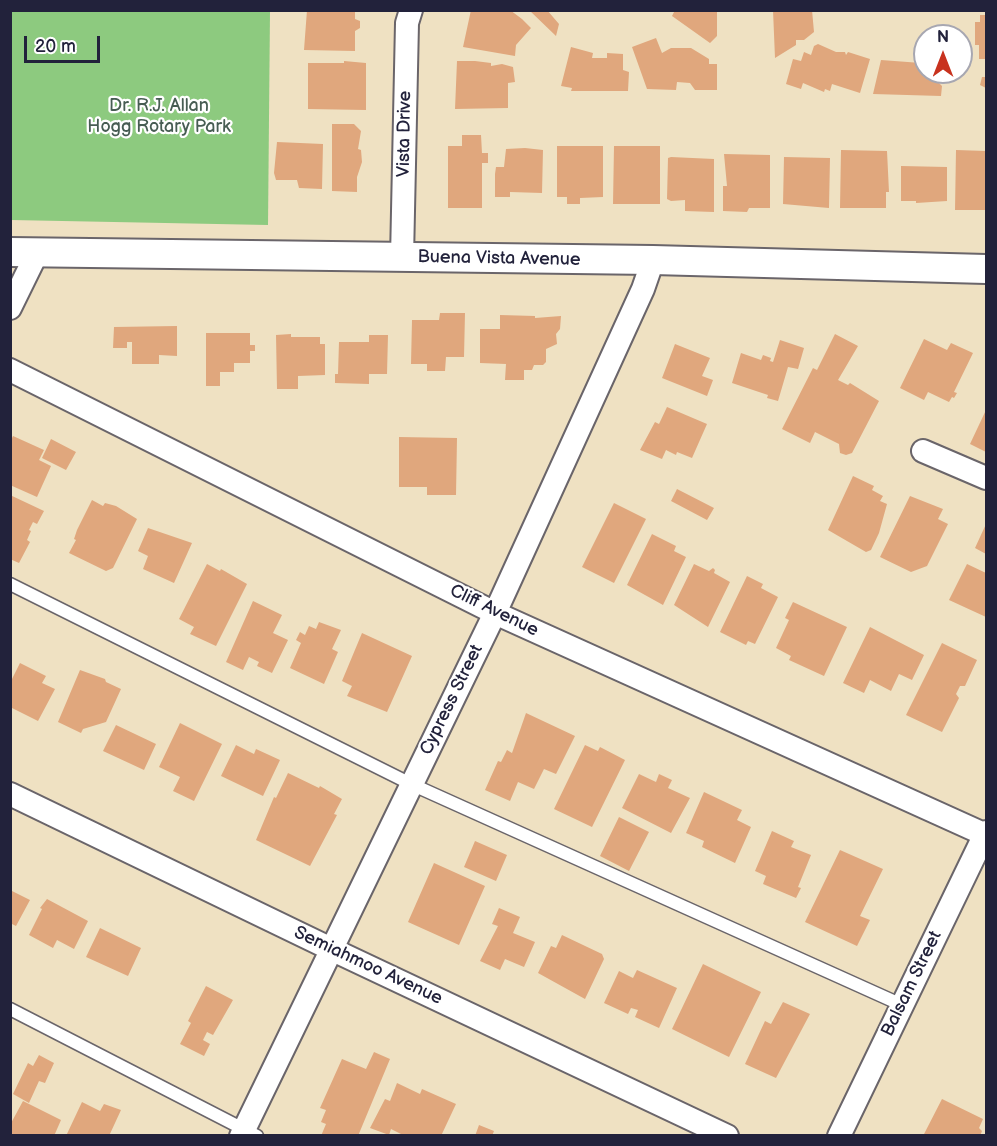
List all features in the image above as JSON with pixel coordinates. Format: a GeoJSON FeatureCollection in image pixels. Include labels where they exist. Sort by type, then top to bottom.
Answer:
{"type":"FeatureCollection","features":[{"type":"Feature","properties":{"kind":"street","name":"Vista Drive"},"geometry":{"type":"LineString","coordinates":[[402,258],[407,23],[411,10]]}},
{"type":"Feature","properties":{"kind":"street","name":"Buena Vista Avenue"},"geometry":{"type":"LineString","coordinates":[[24,253],[653,260],[987,269]]}},
{"type":"Feature","properties":{"kind":"street"},"geometry":{"type":"LineString","coordinates":[[10,308],[24,253]]}},
{"type":"Feature","properties":{"kind":"street","name":"Cypress Street"},"geometry":{"type":"LineString","coordinates":[[247,1133],[331,949],[495,613],[643,289],[653,260]]}},
{"type":"Feature","properties":{"kind":"street","name":"Cliff Avenue"},"geometry":{"type":"LineString","coordinates":[[10,370],[495,613],[986,834]]}},
{"type":"Feature","properties":{"kind":"street"},"geometry":{"type":"LineString","coordinates":[[923,451],[987,478]]}},
{"type":"Feature","properties":{"kind":"street","name":"Semiahmoo Avenue"},"geometry":{"type":"LineString","coordinates":[[10,794],[727,1136]]}},
{"type":"Feature","properties":{"kind":"street","name":"Balsam Street"},"geometry":{"type":"LineString","coordinates":[[838,1136],[986,834]]}},
{"type":"Feature","properties":{"kind":"lane"},"geometry":{"type":"LineString","coordinates":[[10,584],[411,784],[902,1005]]}},
{"type":"Feature","properties":{"kind":"lane"},"geometry":{"type":"LineString","coordinates":[[10,1009],[247,1133]]}},
{"type":"Feature","properties":{"kind":"green space","name":"Dr. R.J. Allan Hogg Rotary Park"},"geometry":{"type":"Polygon","coordinates":[[[11,10],[270,11],[268,225],[11,220],[11,10]]]}},
{"type":"Feature","properties":{"kind":"building"},"geometry":{"type":"Polygon","coordinates":[[[307,10],[355,10],[355,19],[360,21],[360,28],[355,31],[355,51],[304,50],[307,10]]]}},
{"type":"Feature","properties":{"kind":"building"},"geometry":{"type":"Polygon","coordinates":[[[471,10],[510,10],[531,28],[516,45],[515,56],[463,47],[471,10]]]}},
{"type":"Feature","properties":{"kind":"building"},"geometry":{"type":"Polygon","coordinates":[[[529,10],[547,10],[559,24],[556,36],[529,10]]]}},
{"type":"Feature","properties":{"kind":"building"},"geometry":{"type":"Polygon","coordinates":[[[675,10],[717,10],[717,36],[710,43],[672,16],[675,10]]]}},
{"type":"Feature","properties":{"kind":"building"},"geometry":{"type":"Polygon","coordinates":[[[773,10],[812,10],[814,32],[804,40],[796,40],[796,45],[775,58],[773,10]]]}},
{"type":"Feature","properties":{"kind":"building"},"geometry":{"type":"Polygon","coordinates":[[[980,15],[986,15],[986,59],[979,59],[979,45],[975,45],[975,22],[980,22],[980,15]]]}},
{"type":"Feature","properties":{"kind":"building"},"geometry":{"type":"Polygon","coordinates":[[[656,38],[662,53],[671,48],[691,48],[709,59],[709,64],[717,64],[717,90],[695,90],[690,83],[677,82],[676,90],[647,89],[632,47],[656,38]]]}},
{"type":"Feature","properties":{"kind":"building"},"geometry":{"type":"Polygon","coordinates":[[[818,44],[836,52],[845,52],[846,55],[848,52],[870,59],[860,93],[832,84],[830,91],[825,89],[824,92],[803,83],[801,89],[786,84],[793,59],[801,61],[804,52],[811,55],[814,46],[818,44]]]}},
{"type":"Feature","properties":{"kind":"building"},"geometry":{"type":"Polygon","coordinates":[[[571,47],[593,53],[592,58],[607,58],[607,53],[623,54],[623,70],[629,72],[628,91],[571,91],[572,88],[561,86],[571,47]]]}},
{"type":"Feature","properties":{"kind":"building"},"geometry":{"type":"Polygon","coordinates":[[[881,60],[913,62],[913,84],[940,84],[942,86],[941,96],[873,94],[881,60]]]}},
{"type":"Feature","properties":{"kind":"building"},"geometry":{"type":"Polygon","coordinates":[[[344,61],[366,63],[366,110],[308,109],[308,63],[344,63],[344,61]]]}},
{"type":"Feature","properties":{"kind":"building"},"geometry":{"type":"Polygon","coordinates":[[[457,61],[475,61],[491,63],[491,66],[502,64],[513,67],[515,82],[508,83],[508,108],[455,109],[457,61]]]}},
{"type":"Feature","properties":{"kind":"building"},"geometry":{"type":"Polygon","coordinates":[[[982,77],[986,77],[986,88],[980,85],[982,77]]]}},
{"type":"Feature","properties":{"kind":"building"},"geometry":{"type":"Polygon","coordinates":[[[332,124],[354,124],[361,131],[358,149],[361,150],[362,162],[357,177],[357,192],[332,191],[332,124]]]}},
{"type":"Feature","properties":{"kind":"building"},"geometry":{"type":"Polygon","coordinates":[[[462,135],[481,135],[482,153],[488,153],[488,163],[482,163],[482,208],[448,208],[448,146],[462,146],[462,135]]]}},
{"type":"Feature","properties":{"kind":"building"},"geometry":{"type":"Polygon","coordinates":[[[277,142],[323,144],[322,189],[299,188],[297,180],[276,180],[274,173],[277,142]]]}},
{"type":"Feature","properties":{"kind":"building"},"geometry":{"type":"Polygon","coordinates":[[[557,146],[603,146],[603,197],[580,198],[580,204],[567,204],[567,197],[557,197],[557,146]]]}},
{"type":"Feature","properties":{"kind":"building"},"geometry":{"type":"Polygon","coordinates":[[[614,146],[660,146],[660,204],[613,204],[614,146]]]}},
{"type":"Feature","properties":{"kind":"building"},"geometry":{"type":"Polygon","coordinates":[[[506,149],[543,150],[542,193],[510,192],[510,197],[495,197],[496,167],[504,167],[506,149]]]}},
{"type":"Feature","properties":{"kind":"building"},"geometry":{"type":"Polygon","coordinates":[[[841,150],[887,151],[889,192],[886,192],[886,208],[840,208],[841,150]]]}},
{"type":"Feature","properties":{"kind":"building"},"geometry":{"type":"Polygon","coordinates":[[[956,150],[986,151],[986,210],[955,210],[956,150]]]}},
{"type":"Feature","properties":{"kind":"building"},"geometry":{"type":"Polygon","coordinates":[[[724,154],[770,155],[770,208],[749,208],[747,212],[723,211],[723,186],[727,186],[724,154]]]}},
{"type":"Feature","properties":{"kind":"building"},"geometry":{"type":"Polygon","coordinates":[[[784,157],[830,158],[829,208],[783,204],[784,157]]]}},
{"type":"Feature","properties":{"kind":"building"},"geometry":{"type":"Polygon","coordinates":[[[668,158],[714,159],[714,212],[685,211],[685,200],[667,199],[668,158]]]}},
{"type":"Feature","properties":{"kind":"building"},"geometry":{"type":"Polygon","coordinates":[[[901,166],[947,167],[947,201],[916,203],[916,201],[901,201],[901,166]]]}},
{"type":"Feature","properties":{"kind":"building"},"geometry":{"type":"Polygon","coordinates":[[[440,313],[465,313],[464,357],[446,357],[445,371],[427,371],[427,364],[411,364],[412,320],[439,320],[440,313]]]}},
{"type":"Feature","properties":{"kind":"building"},"geometry":{"type":"Polygon","coordinates":[[[500,315],[535,316],[535,318],[561,316],[560,329],[556,334],[557,344],[546,349],[546,362],[543,365],[534,365],[532,370],[524,370],[524,380],[505,380],[506,364],[480,363],[480,329],[500,329],[500,315]]]}},
{"type":"Feature","properties":{"kind":"building"},"geometry":{"type":"Polygon","coordinates":[[[177,326],[177,356],[159,355],[159,364],[132,364],[132,342],[127,342],[127,348],[113,348],[114,327],[177,326]]]}},
{"type":"Feature","properties":{"kind":"building"},"geometry":{"type":"Polygon","coordinates":[[[206,333],[250,333],[250,345],[255,345],[255,351],[250,351],[250,363],[234,363],[234,372],[220,372],[220,386],[206,386],[206,333]]]}},
{"type":"Feature","properties":{"kind":"building"},"geometry":{"type":"Polygon","coordinates":[[[291,334],[291,337],[320,337],[320,344],[325,344],[325,375],[298,376],[298,389],[277,389],[276,335],[291,334]]]}},
{"type":"Feature","properties":{"kind":"building"},"geometry":{"type":"Polygon","coordinates":[[[835,334],[858,346],[838,380],[848,385],[850,383],[879,401],[852,453],[846,455],[840,453],[839,444],[815,432],[810,443],[782,429],[813,368],[817,370],[835,334]]]}},
{"type":"Feature","properties":{"kind":"building"},"geometry":{"type":"Polygon","coordinates":[[[369,335],[388,335],[387,374],[369,374],[369,384],[335,383],[335,374],[338,374],[339,342],[369,342],[369,335]]]}},
{"type":"Feature","properties":{"kind":"building"},"geometry":{"type":"Polygon","coordinates":[[[924,339],[947,350],[951,343],[973,353],[954,392],[957,393],[949,402],[928,392],[924,400],[900,388],[924,339]]]}},
{"type":"Feature","properties":{"kind":"building"},"geometry":{"type":"Polygon","coordinates":[[[780,340],[804,348],[798,369],[788,367],[778,401],[767,398],[768,395],[732,383],[741,353],[761,360],[763,355],[771,358],[770,361],[773,362],[780,340]]]}},
{"type":"Feature","properties":{"kind":"building"},"geometry":{"type":"Polygon","coordinates":[[[675,344],[710,358],[702,376],[713,380],[707,396],[662,378],[675,344]]]}},
{"type":"Feature","properties":{"kind":"building"},"geometry":{"type":"Polygon","coordinates":[[[667,407],[707,424],[692,458],[677,452],[676,455],[666,450],[662,459],[640,450],[655,422],[659,424],[667,407]]]}},
{"type":"Feature","properties":{"kind":"building"},"geometry":{"type":"Polygon","coordinates":[[[986,410],[986,452],[970,444],[986,410]]]}},
{"type":"Feature","properties":{"kind":"building"},"geometry":{"type":"Polygon","coordinates":[[[13,436],[44,450],[39,460],[51,466],[37,497],[10,485],[10,442],[13,436]]]}},
{"type":"Feature","properties":{"kind":"building"},"geometry":{"type":"Polygon","coordinates":[[[399,437],[457,438],[456,495],[427,495],[427,487],[399,487],[399,437]]]}},
{"type":"Feature","properties":{"kind":"building"},"geometry":{"type":"Polygon","coordinates":[[[51,439],[76,452],[66,470],[42,458],[51,439]]]}},
{"type":"Feature","properties":{"kind":"building"},"geometry":{"type":"Polygon","coordinates":[[[853,476],[874,486],[872,490],[883,496],[880,501],[887,504],[879,533],[871,550],[866,552],[828,530],[853,476]]]}},
{"type":"Feature","properties":{"kind":"building"},"geometry":{"type":"Polygon","coordinates":[[[677,489],[714,508],[707,520],[671,501],[677,489]]]}},
{"type":"Feature","properties":{"kind":"building"},"geometry":{"type":"Polygon","coordinates":[[[10,495],[44,511],[37,524],[33,522],[29,530],[31,531],[27,540],[30,542],[19,563],[10,559],[10,495]]]}},
{"type":"Feature","properties":{"kind":"building"},"geometry":{"type":"Polygon","coordinates":[[[910,496],[943,509],[938,519],[948,524],[927,566],[911,572],[880,557],[910,496]]]}},
{"type":"Feature","properties":{"kind":"building"},"geometry":{"type":"Polygon","coordinates":[[[92,500],[103,506],[105,503],[116,506],[137,519],[113,568],[106,571],[69,553],[76,540],[74,539],[77,530],[92,500]]]}},
{"type":"Feature","properties":{"kind":"building"},"geometry":{"type":"Polygon","coordinates":[[[614,503],[646,519],[614,583],[582,567],[614,503]]]}},
{"type":"Feature","properties":{"kind":"building"},"geometry":{"type":"Polygon","coordinates":[[[986,524],[986,554],[975,548],[986,524]]]}},
{"type":"Feature","properties":{"kind":"building"},"geometry":{"type":"Polygon","coordinates":[[[148,528],[192,543],[174,583],[143,569],[148,556],[138,551],[148,528]]]}},
{"type":"Feature","properties":{"kind":"building"},"geometry":{"type":"Polygon","coordinates":[[[652,534],[676,546],[674,551],[686,557],[663,605],[627,585],[652,534]]]}},
{"type":"Feature","properties":{"kind":"building"},"geometry":{"type":"Polygon","coordinates":[[[207,564],[247,584],[216,646],[190,634],[194,627],[179,619],[207,564]]]}},
{"type":"Feature","properties":{"kind":"building"},"geometry":{"type":"Polygon","coordinates":[[[694,564],[709,571],[713,568],[714,573],[730,582],[708,627],[674,605],[694,564]]]}},
{"type":"Feature","properties":{"kind":"building"},"geometry":{"type":"Polygon","coordinates":[[[967,564],[986,573],[986,617],[949,600],[967,564]]]}},
{"type":"Feature","properties":{"kind":"building"},"geometry":{"type":"Polygon","coordinates":[[[747,576],[763,584],[761,588],[778,597],[755,644],[748,641],[746,645],[720,632],[747,576]]]}},
{"type":"Feature","properties":{"kind":"building"},"geometry":{"type":"Polygon","coordinates":[[[253,601],[282,615],[273,633],[288,640],[272,673],[257,666],[259,662],[249,657],[243,670],[226,662],[253,601]]]}},
{"type":"Feature","properties":{"kind":"building"},"geometry":{"type":"Polygon","coordinates":[[[793,602],[847,627],[824,676],[789,660],[791,656],[776,648],[789,620],[785,618],[793,602]]]}},
{"type":"Feature","properties":{"kind":"building"},"geometry":{"type":"Polygon","coordinates":[[[319,622],[341,630],[332,649],[338,652],[324,684],[290,668],[301,643],[296,640],[300,632],[305,635],[309,626],[316,629],[319,622]]]}},
{"type":"Feature","properties":{"kind":"building"},"geometry":{"type":"Polygon","coordinates":[[[870,627],[924,655],[912,680],[899,674],[891,691],[870,680],[864,693],[843,683],[870,627]]]}},
{"type":"Feature","properties":{"kind":"building"},"geometry":{"type":"Polygon","coordinates":[[[362,633],[412,656],[387,712],[347,696],[352,686],[342,681],[362,633]]]}},
{"type":"Feature","properties":{"kind":"building"},"geometry":{"type":"Polygon","coordinates":[[[942,643],[977,660],[965,686],[960,686],[956,694],[959,698],[942,732],[906,715],[942,643]]]}},
{"type":"Feature","properties":{"kind":"building"},"geometry":{"type":"Polygon","coordinates":[[[20,663],[46,676],[42,683],[55,689],[38,721],[10,707],[10,683],[20,663]]]}},
{"type":"Feature","properties":{"kind":"building"},"geometry":{"type":"Polygon","coordinates":[[[80,670],[105,679],[106,682],[121,689],[106,722],[83,729],[81,733],[58,722],[80,670]]]}},
{"type":"Feature","properties":{"kind":"building"},"geometry":{"type":"Polygon","coordinates":[[[526,713],[575,736],[556,774],[544,769],[534,789],[518,782],[510,801],[485,790],[498,761],[501,762],[507,750],[512,753],[526,713]]]}},
{"type":"Feature","properties":{"kind":"building"},"geometry":{"type":"Polygon","coordinates":[[[180,723],[222,744],[194,801],[173,791],[180,777],[159,767],[180,723]]]}},
{"type":"Feature","properties":{"kind":"building"},"geometry":{"type":"Polygon","coordinates":[[[116,725],[156,744],[144,770],[103,751],[116,725]]]}},
{"type":"Feature","properties":{"kind":"building"},"geometry":{"type":"Polygon","coordinates":[[[236,745],[254,754],[256,749],[280,760],[263,796],[221,776],[236,745]]]}},
{"type":"Feature","properties":{"kind":"building"},"geometry":{"type":"Polygon","coordinates":[[[585,745],[598,751],[600,747],[625,760],[592,827],[554,809],[585,745]]]}},
{"type":"Feature","properties":{"kind":"building"},"geometry":{"type":"Polygon","coordinates":[[[288,773],[319,788],[320,786],[342,799],[334,814],[337,815],[310,866],[256,840],[274,797],[276,798],[288,773]]]}},
{"type":"Feature","properties":{"kind":"building"},"geometry":{"type":"Polygon","coordinates":[[[639,774],[656,782],[659,774],[672,780],[668,788],[690,798],[671,833],[622,808],[639,774]]]}},
{"type":"Feature","properties":{"kind":"building"},"geometry":{"type":"Polygon","coordinates":[[[704,792],[742,810],[737,820],[751,827],[735,863],[702,847],[704,841],[686,833],[704,792]]]}},
{"type":"Feature","properties":{"kind":"building"},"geometry":{"type":"Polygon","coordinates":[[[619,817],[649,832],[629,871],[600,856],[619,817]]]}},
{"type":"Feature","properties":{"kind":"building"},"geometry":{"type":"Polygon","coordinates":[[[772,831],[794,841],[791,847],[811,855],[796,898],[763,884],[766,876],[755,871],[772,831]]]}},
{"type":"Feature","properties":{"kind":"building"},"geometry":{"type":"Polygon","coordinates":[[[475,841],[507,855],[496,881],[464,867],[475,841]]]}},
{"type":"Feature","properties":{"kind":"building"},"geometry":{"type":"Polygon","coordinates":[[[840,850],[883,869],[860,916],[870,920],[857,946],[805,922],[840,850]]]}},
{"type":"Feature","properties":{"kind":"building"},"geometry":{"type":"Polygon","coordinates":[[[434,863],[485,886],[459,945],[408,922],[434,863]]]}},
{"type":"Feature","properties":{"kind":"building"},"geometry":{"type":"Polygon","coordinates":[[[10,890],[30,900],[16,926],[10,923],[10,890]]]}},
{"type":"Feature","properties":{"kind":"building"},"geometry":{"type":"Polygon","coordinates":[[[47,899],[88,921],[74,949],[57,940],[53,948],[29,935],[42,909],[40,908],[47,899]]]}},
{"type":"Feature","properties":{"kind":"building"},"geometry":{"type":"Polygon","coordinates":[[[499,908],[520,917],[513,933],[535,942],[524,967],[505,959],[500,970],[480,961],[498,926],[492,924],[499,908]]]}},
{"type":"Feature","properties":{"kind":"building"},"geometry":{"type":"Polygon","coordinates":[[[100,928],[141,948],[128,976],[86,957],[100,928]]]}},
{"type":"Feature","properties":{"kind":"building"},"geometry":{"type":"Polygon","coordinates":[[[562,935],[602,954],[604,959],[585,999],[538,973],[551,946],[556,948],[562,935]]]}},
{"type":"Feature","properties":{"kind":"building"},"geometry":{"type":"Polygon","coordinates":[[[703,964],[761,992],[729,1057],[672,1029],[703,964]]]}},
{"type":"Feature","properties":{"kind":"building"},"geometry":{"type":"Polygon","coordinates":[[[637,970],[677,988],[659,1028],[635,1017],[638,1010],[631,1008],[628,1014],[604,1003],[619,971],[633,978],[637,970]]]}},
{"type":"Feature","properties":{"kind":"building"},"geometry":{"type":"Polygon","coordinates":[[[206,986],[233,1000],[213,1035],[207,1032],[203,1040],[210,1044],[204,1056],[180,1044],[191,1023],[188,1021],[206,986]]]}},
{"type":"Feature","properties":{"kind":"building"},"geometry":{"type":"Polygon","coordinates":[[[783,1002],[810,1014],[776,1078],[745,1064],[765,1021],[771,1024],[783,1002]]]}},
{"type":"Feature","properties":{"kind":"building"},"geometry":{"type":"Polygon","coordinates":[[[374,1052],[390,1059],[358,1136],[321,1136],[326,1124],[321,1122],[326,1110],[320,1108],[342,1059],[366,1069],[374,1052]]]}},
{"type":"Feature","properties":{"kind":"building"},"geometry":{"type":"Polygon","coordinates":[[[39,1055],[54,1063],[45,1083],[39,1081],[29,1103],[13,1094],[28,1063],[33,1066],[39,1055]]]}},
{"type":"Feature","properties":{"kind":"building"},"geometry":{"type":"Polygon","coordinates":[[[397,1083],[420,1094],[422,1089],[456,1104],[441,1136],[405,1136],[391,1129],[389,1135],[370,1128],[385,1099],[390,1101],[397,1083]]]}},
{"type":"Feature","properties":{"kind":"building"},"geometry":{"type":"Polygon","coordinates":[[[942,1099],[983,1119],[979,1128],[982,1131],[980,1136],[923,1136],[942,1099]]]}},
{"type":"Feature","properties":{"kind":"building"},"geometry":{"type":"Polygon","coordinates":[[[23,1101],[61,1120],[54,1136],[10,1136],[10,1125],[23,1101]]]}},
{"type":"Feature","properties":{"kind":"building"},"geometry":{"type":"Polygon","coordinates":[[[82,1102],[100,1111],[104,1104],[121,1110],[109,1136],[66,1136],[82,1102]]]}},
{"type":"Feature","properties":{"kind":"building"},"geometry":{"type":"Polygon","coordinates":[[[479,1125],[494,1131],[492,1136],[475,1136],[479,1125]]]}}]}
